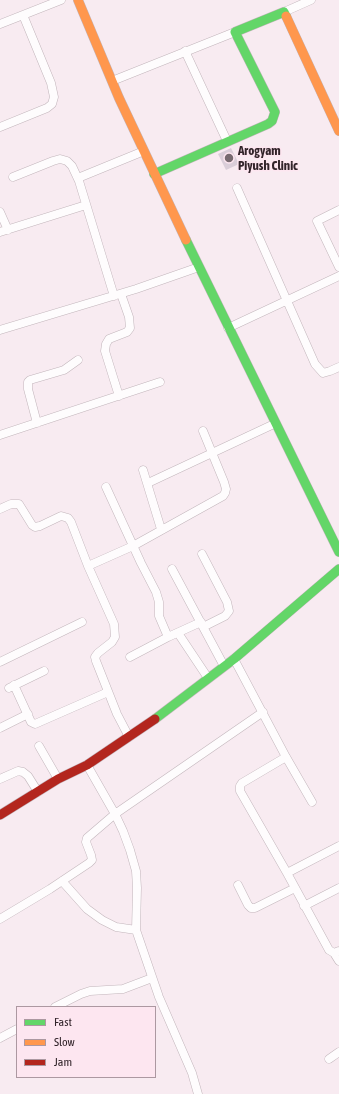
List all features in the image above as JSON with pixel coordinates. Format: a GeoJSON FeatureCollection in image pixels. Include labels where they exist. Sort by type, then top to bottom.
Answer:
{"type":"FeatureCollection","features":[{"type":"Feature","properties":{"kind":"street"},"geometry":{"type":"LineString","coordinates":[[0,24],[61,0]]}},
{"type":"Feature","properties":{"kind":"street"},"geometry":{"type":"LineString","coordinates":[[78,0],[154,174],[274,424],[339,552]]}},
{"type":"Feature","properties":{"kind":"street"},"geometry":{"type":"LineString","coordinates":[[112,80],[235,32],[311,0]]}},
{"type":"Feature","properties":{"kind":"street"},"geometry":{"type":"LineString","coordinates":[[284,12],[339,131]]}},
{"type":"Feature","properties":{"kind":"street"},"geometry":{"type":"LineString","coordinates":[[0,127],[47,108],[52,104],[54,98],[51,83],[23,15]]}},
{"type":"Feature","properties":{"kind":"street"},"geometry":{"type":"LineString","coordinates":[[154,174],[268,124],[274,117],[275,112],[235,32]]}},
{"type":"Feature","properties":{"kind":"street"},"geometry":{"type":"LineString","coordinates":[[185,51],[227,141]]}},
{"type":"Feature","properties":{"kind":"street"},"geometry":{"type":"LineString","coordinates":[[78,178],[144,151]]}},
{"type":"Feature","properties":{"kind":"street"},"geometry":{"type":"LineString","coordinates":[[13,177],[60,159],[67,161],[72,166],[78,178],[117,295],[129,317],[130,328],[126,332],[109,339],[106,344],[106,351],[119,396]]}},
{"type":"Feature","properties":{"kind":"street"},"geometry":{"type":"LineString","coordinates":[[237,188],[312,359],[318,369],[323,373],[339,367]]}},
{"type":"Feature","properties":{"kind":"street"},"geometry":{"type":"LineString","coordinates":[[0,232],[86,205]]}},
{"type":"Feature","properties":{"kind":"street"},"geometry":{"type":"LineString","coordinates":[[339,210],[318,221],[339,267]]}},
{"type":"Feature","properties":{"kind":"street"},"geometry":{"type":"LineString","coordinates":[[0,212],[8,230]]}},
{"type":"Feature","properties":{"kind":"street"},"geometry":{"type":"LineString","coordinates":[[0,330],[117,295],[199,267]]}},
{"type":"Feature","properties":{"kind":"street"},"geometry":{"type":"LineString","coordinates":[[228,328],[339,276]]}},
{"type":"Feature","properties":{"kind":"street"},"geometry":{"type":"LineString","coordinates":[[37,422],[28,389],[28,382],[30,380],[64,370],[78,360]]}},
{"type":"Feature","properties":{"kind":"street"},"geometry":{"type":"LineString","coordinates":[[0,435],[160,382]]}},
{"type":"Feature","properties":{"kind":"street"},"geometry":{"type":"LineString","coordinates":[[148,483],[274,424]]}},
{"type":"Feature","properties":{"kind":"street"},"geometry":{"type":"LineString","coordinates":[[88,566],[133,546],[223,496],[225,492],[224,482],[204,431]]}},
{"type":"Feature","properties":{"kind":"street"},"geometry":{"type":"LineString","coordinates":[[142,470],[148,483],[161,530]]}},
{"type":"Feature","properties":{"kind":"street"},"geometry":{"type":"LineString","coordinates":[[106,487],[156,592],[159,602],[159,616],[168,637]]}},
{"type":"Feature","properties":{"kind":"street"},"geometry":{"type":"LineString","coordinates":[[0,508],[11,504],[19,504],[32,525],[35,527],[61,516],[68,518],[114,624],[115,637],[112,642],[95,657],[117,714],[129,737]]}},
{"type":"Feature","properties":{"kind":"street"},"geometry":{"type":"LineString","coordinates":[[130,657],[168,637],[225,616],[229,611],[227,602],[202,554]]}},
{"type":"Feature","properties":{"kind":"street"},"geometry":{"type":"LineString","coordinates":[[172,569],[224,666]]}},
{"type":"Feature","properties":{"kind":"street"},"geometry":{"type":"LineString","coordinates":[[0,815],[58,779],[86,765],[143,728],[234,659],[339,569]]}},
{"type":"Feature","properties":{"kind":"street"},"geometry":{"type":"LineString","coordinates":[[0,661],[82,622]]}},
{"type":"Feature","properties":{"kind":"street"},"geometry":{"type":"LineString","coordinates":[[178,633],[208,678]]}},
{"type":"Feature","properties":{"kind":"street"},"geometry":{"type":"LineString","coordinates":[[234,659],[286,757],[312,802]]}},
{"type":"Feature","properties":{"kind":"street"},"geometry":{"type":"LineString","coordinates":[[44,671],[12,687],[35,724],[108,692]]}},
{"type":"Feature","properties":{"kind":"street"},"geometry":{"type":"LineString","coordinates":[[0,919],[62,881],[92,860],[92,856],[86,842],[87,838],[115,814],[263,712]]}},
{"type":"Feature","properties":{"kind":"street"},"geometry":{"type":"LineString","coordinates":[[0,728],[28,714]]}},
{"type":"Feature","properties":{"kind":"street"},"geometry":{"type":"LineString","coordinates":[[39,746],[58,779]]}},
{"type":"Feature","properties":{"kind":"street"},"geometry":{"type":"LineString","coordinates":[[286,757],[242,782],[240,791],[329,950],[337,952],[339,961]]}},
{"type":"Feature","properties":{"kind":"street"},"geometry":{"type":"LineString","coordinates":[[86,765],[115,814],[123,831],[136,871],[136,930],[159,997],[192,1073],[198,1094]]}},
{"type":"Feature","properties":{"kind":"street"},"geometry":{"type":"LineString","coordinates":[[0,779],[18,771],[23,772],[28,776],[38,792]]}},
{"type":"Feature","properties":{"kind":"street"},"geometry":{"type":"LineString","coordinates":[[287,873],[339,846]]}},
{"type":"Feature","properties":{"kind":"street"},"geometry":{"type":"LineString","coordinates":[[62,881],[87,909],[102,920],[116,927],[136,930]]}},
{"type":"Feature","properties":{"kind":"street"},"geometry":{"type":"LineString","coordinates":[[238,885],[251,908],[255,908],[295,888]]}},
{"type":"Feature","properties":{"kind":"street"},"geometry":{"type":"LineString","coordinates":[[304,906],[339,888]]}},
{"type":"Feature","properties":{"kind":"street"},"geometry":{"type":"LineString","coordinates":[[57,1006],[90,991],[123,989],[152,978]]}},
{"type":"Feature","properties":{"kind":"street"},"geometry":{"type":"LineString","coordinates":[[0,1038],[16,1030]]}},
{"type":"Feature","properties":{"kind":"street"},"geometry":{"type":"LineString","coordinates":[[329,1058],[339,1052]]}},
{"type":"Feature","properties":{"kind":"building"},"geometry":{"type":"Polygon","coordinates":[[[231,148],[239,164],[226,170],[218,154],[231,148]]]}},
{"type":"Feature","properties":{"kind":"traffic: fast"},"geometry":{"type":"LineString","coordinates":[[154,174],[272,121],[275,112],[235,32],[284,12],[286,16]]}},
{"type":"Feature","properties":{"kind":"traffic: fast"},"geometry":{"type":"LineString","coordinates":[[186,240],[339,552]]}},
{"type":"Feature","properties":{"kind":"traffic: fast"},"geometry":{"type":"LineString","coordinates":[[155,719],[234,659],[339,569]]}},
{"type":"Feature","properties":{"kind":"traffic: slow"},"geometry":{"type":"LineString","coordinates":[[78,0],[119,98],[186,240]]}},
{"type":"Feature","properties":{"kind":"traffic: slow"},"geometry":{"type":"LineString","coordinates":[[286,16],[339,131]]}},
{"type":"Feature","properties":{"kind":"traffic: jam"},"geometry":{"type":"LineString","coordinates":[[0,815],[58,779],[87,765],[155,719]]}},
{"type":"Feature","properties":{"kind":"place","name":"Arogyam Piyush Clinic"},"geometry":{"type":"Point","coordinates":[229,158]}}]}
